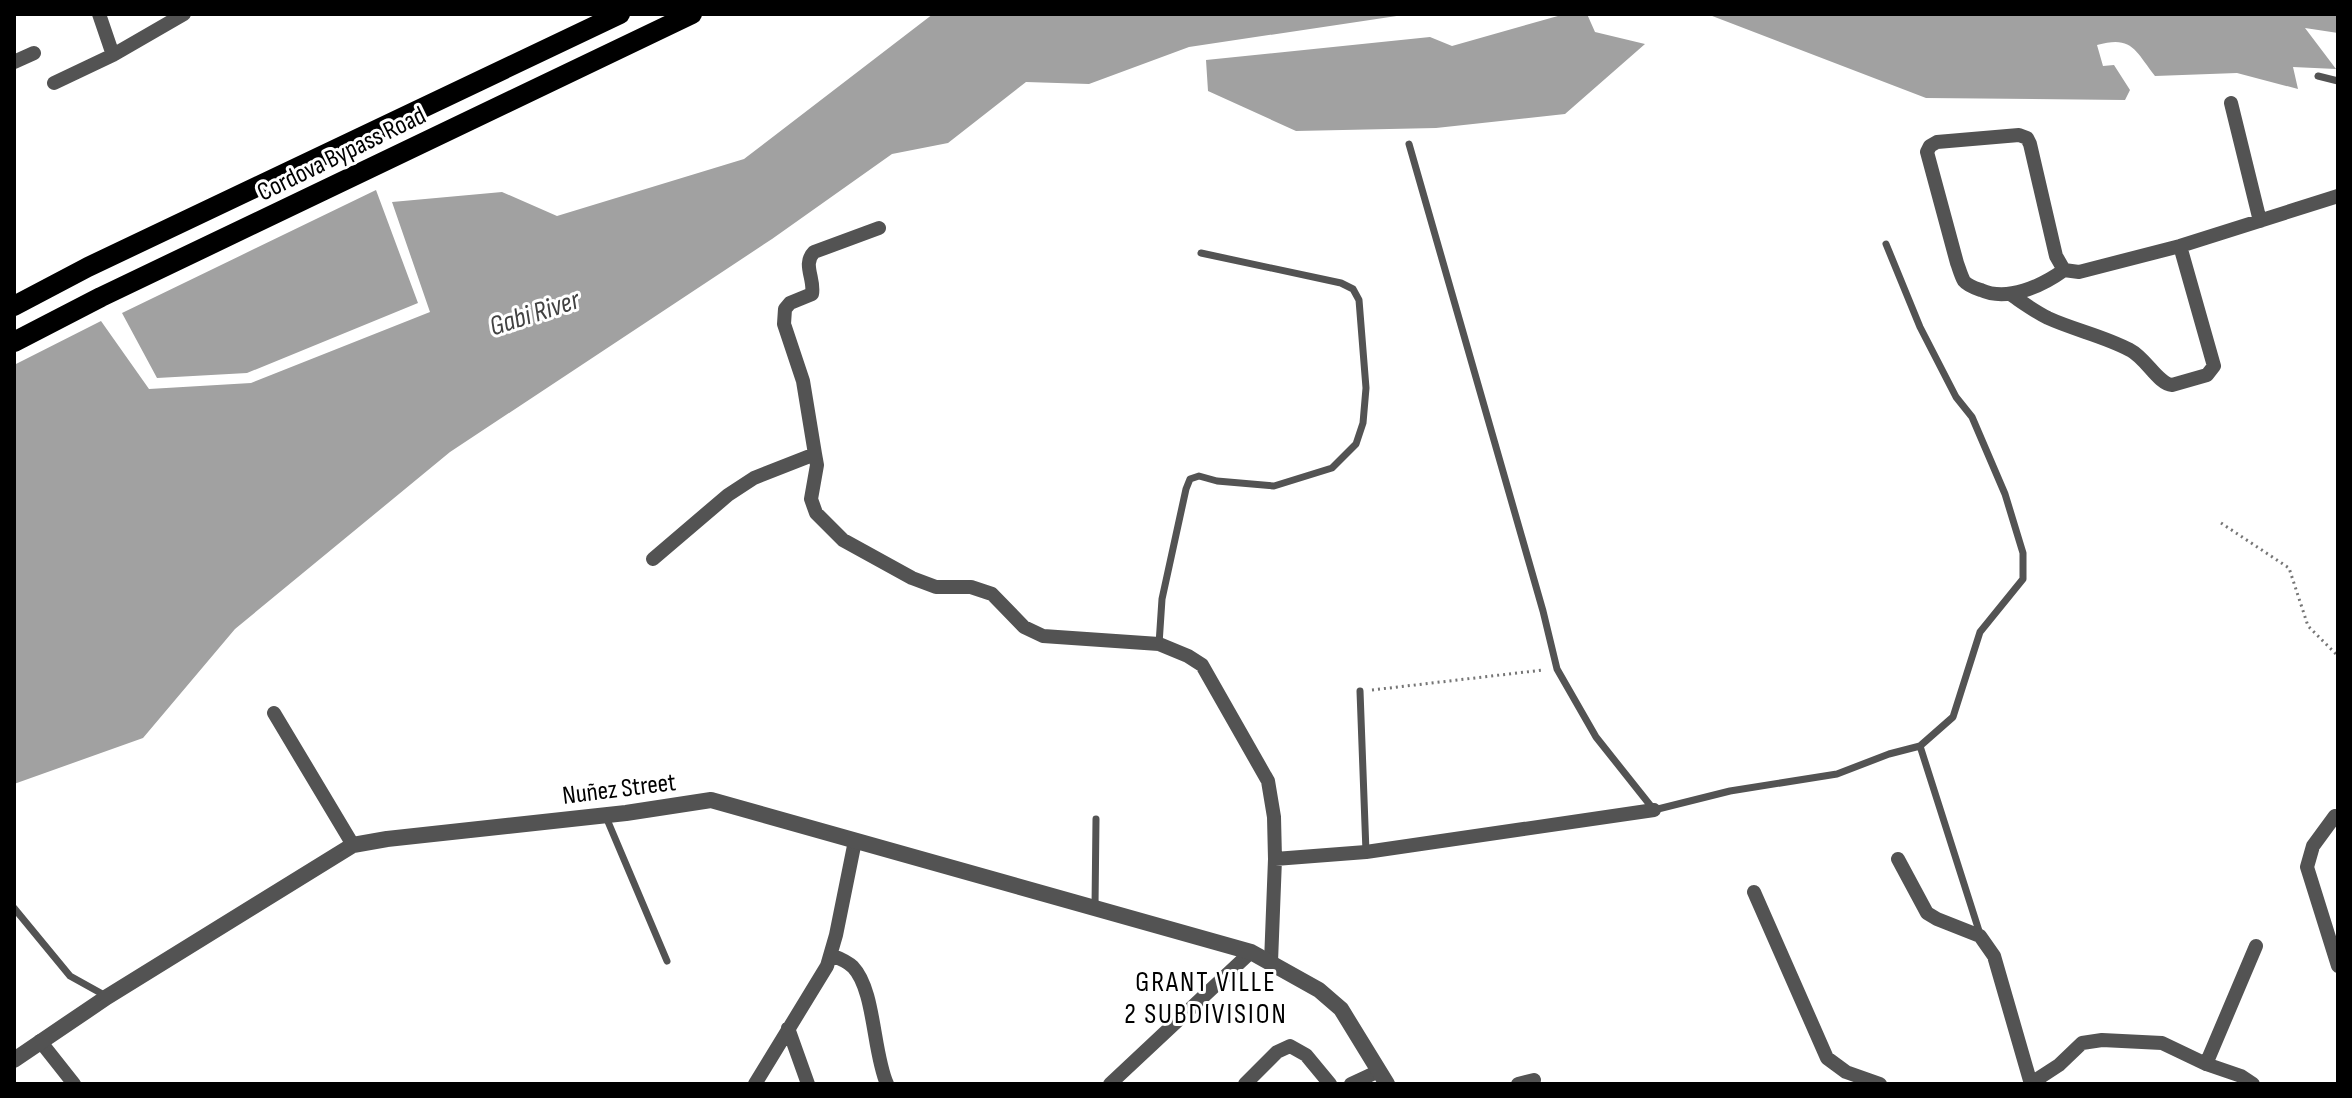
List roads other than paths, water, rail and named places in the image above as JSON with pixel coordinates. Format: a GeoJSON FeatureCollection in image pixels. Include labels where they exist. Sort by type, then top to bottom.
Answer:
{"type":"FeatureCollection","features":[{"type":"Feature","properties":{"kind":"main road","name":"Cordova Bypass Road"},"geometry":{"type":"LineString","coordinates":[[14,306],[88,267],[620,14]]}},
{"type":"Feature","properties":{"kind":"main road","name":"Cordova Bypass Road"},"geometry":{"type":"LineString","coordinates":[[14,342],[101,297],[692,14]]}},
{"type":"Feature","properties":{"kind":"main road"},"geometry":{"type":"LineString","coordinates":[[240,195],[253,224]]}},
{"type":"Feature","properties":{"kind":"street"},"geometry":{"type":"LineString","coordinates":[[99,14],[113,55]]}},
{"type":"Feature","properties":{"kind":"street"},"geometry":{"type":"LineString","coordinates":[[54,83],[113,55],[184,14]]}},
{"type":"Feature","properties":{"kind":"street"},"geometry":{"type":"LineString","coordinates":[[14,62],[34,53]]}},
{"type":"Feature","properties":{"kind":"street"},"geometry":{"type":"LineString","coordinates":[[2231,103],[2260,221]]}},
{"type":"Feature","properties":{"kind":"street"},"geometry":{"type":"LineString","coordinates":[[2064,270],[2056,256],[2027,138],[2019,135],[1937,142],[1930,146],[1927,152],[1964,280],[1992,295],[2010,294],[2050,280],[2064,270],[2079,272],[2180,246],[2338,196]]}},
{"type":"Feature","properties":{"kind":"street"},"geometry":{"type":"LineString","coordinates":[[879,228],[814,252],[808,263],[812,294],[790,303],[785,309],[784,324],[803,381],[817,465],[811,499],[816,513],[843,540],[912,578],[936,587],[971,587],[992,594],[1024,627],[1043,636],[1159,644],[1202,665],[1268,781],[1274,817],[1275,859],[1271,962]]}},
{"type":"Feature","properties":{"kind":"street"},"geometry":{"type":"LineString","coordinates":[[2010,294],[2047,317],[2132,350],[2149,364],[2162,382],[2172,385],[2207,375],[2214,366],[2180,246]]}},
{"type":"Feature","properties":{"kind":"street"},"geometry":{"type":"LineString","coordinates":[[653,559],[728,495],[754,478],[815,454]]}},
{"type":"Feature","properties":{"kind":"street"},"geometry":{"type":"LineString","coordinates":[[274,713],[353,845]]}},
{"type":"Feature","properties":{"kind":"street","name":"Nuñez Street"},"geometry":{"type":"LineString","coordinates":[[14,1060],[107,997],[353,845],[711,800],[1251,952],[1319,990],[1341,1009],[1383,1078]]}},
{"type":"Feature","properties":{"kind":"street"},"geometry":{"type":"LineString","coordinates":[[1275,859],[1366,852],[1654,810]]}},
{"type":"Feature","properties":{"kind":"street"},"geometry":{"type":"LineString","coordinates":[[2335,816],[2313,846],[2307,867],[2338,966]]}},
{"type":"Feature","properties":{"kind":"street"},"geometry":{"type":"LineString","coordinates":[[755,1084],[820,979],[831,955],[855,841]]}},
{"type":"Feature","properties":{"kind":"street"},"geometry":{"type":"LineString","coordinates":[[1898,859],[1927,913],[1980,936],[1994,956],[2031,1084],[2059,1065],[2082,1043],[2102,1040],[2162,1043],[2253,1084]]}},
{"type":"Feature","properties":{"kind":"street"},"geometry":{"type":"LineString","coordinates":[[1754,892],[1827,1058],[1846,1072],[1880,1084]]}},
{"type":"Feature","properties":{"kind":"street"},"geometry":{"type":"LineString","coordinates":[[2206,1064],[2256,946]]}},
{"type":"Feature","properties":{"kind":"street"},"geometry":{"type":"LineString","coordinates":[[1110,1084],[1251,952]]}},
{"type":"Feature","properties":{"kind":"street"},"geometry":{"type":"LineString","coordinates":[[831,955],[851,964],[862,978],[887,1084]]}},
{"type":"Feature","properties":{"kind":"street"},"geometry":{"type":"LineString","coordinates":[[788,1028],[808,1084]]}},
{"type":"Feature","properties":{"kind":"street"},"geometry":{"type":"LineString","coordinates":[[40,1041],[74,1084]]}},
{"type":"Feature","properties":{"kind":"street"},"geometry":{"type":"LineString","coordinates":[[1249,1082],[1277,1052],[1290,1046],[1306,1055],[1330,1084]]}},
{"type":"Feature","properties":{"kind":"street"},"geometry":{"type":"LineString","coordinates":[[1351,1084],[1383,1078]]}},
{"type":"Feature","properties":{"kind":"street"},"geometry":{"type":"LineString","coordinates":[[1518,1084],[1534,1080]]}},
{"type":"Feature","properties":{"kind":"lane"},"geometry":{"type":"LineString","coordinates":[[2318,76],[2338,81]]}},
{"type":"Feature","properties":{"kind":"lane"},"geometry":{"type":"LineString","coordinates":[[1409,144],[1539,595],[1557,669],[1596,737],[1654,810],[1730,791],[1837,774],[1920,746],[1953,717],[1980,632],[2023,579],[2023,553],[2005,494],[1972,417],[1956,397],[1920,327],[1886,244]]}},
{"type":"Feature","properties":{"kind":"lane"},"geometry":{"type":"LineString","coordinates":[[1159,644],[1162,599],[1190,479],[1199,476],[1217,481],[1274,486],[1289,482],[1332,468],[1356,444],[1363,423],[1366,388],[1361,315],[1359,300],[1353,289],[1341,283],[1201,253]]}},
{"type":"Feature","properties":{"kind":"lane"},"geometry":{"type":"LineString","coordinates":[[1360,691],[1366,852]]}},
{"type":"Feature","properties":{"kind":"lane"},"geometry":{"type":"LineString","coordinates":[[1920,746],[1980,936]]}},
{"type":"Feature","properties":{"kind":"lane"},"geometry":{"type":"LineString","coordinates":[[605,815],[667,961]]}},
{"type":"Feature","properties":{"kind":"lane"},"geometry":{"type":"LineString","coordinates":[[1095,907],[1096,819]]}},
{"type":"Feature","properties":{"kind":"lane"},"geometry":{"type":"LineString","coordinates":[[14,908],[70,976],[107,997]]}},
{"type":"Feature","properties":{"kind":"water","name":"Gabi River"},"geometry":{"type":"Polygon","coordinates":[[[933,14],[1410,14],[1189,47],[1089,84],[1026,82],[948,143],[892,154],[772,239],[450,452],[235,629],[143,738],[14,784],[14,365],[101,321],[149,389],[251,383],[430,312],[392,202],[502,192],[557,216],[744,159],[933,14]]]}},
{"type":"Feature","properties":{"kind":"water"},"geometry":{"type":"Polygon","coordinates":[[[1565,14],[1587,14],[1595,32],[1645,44],[1565,114],[1436,128],[1296,131],[1208,91],[1206,60],[1430,37],[1452,46],[1565,14]]]}},
{"type":"Feature","properties":{"kind":"water"},"geometry":{"type":"Polygon","coordinates":[[[1707,14],[2338,14],[2338,33],[2305,28],[2336,69],[2293,67],[2298,89],[2237,73],[2155,76],[2132,47],[2109,42],[2097,45],[2103,66],[2114,65],[2130,90],[2125,100],[1926,98],[1707,14]]]}},
{"type":"Feature","properties":{"kind":"water"},"geometry":{"type":"Polygon","coordinates":[[[376,190],[418,303],[247,373],[157,378],[122,313],[376,190]]]}},
{"type":"Feature","properties":{"kind":"district","name":"GRANT VILLE 2 SUBDIVISION"},"geometry":{"type":"Point","coordinates":[1206,997]}}]}
